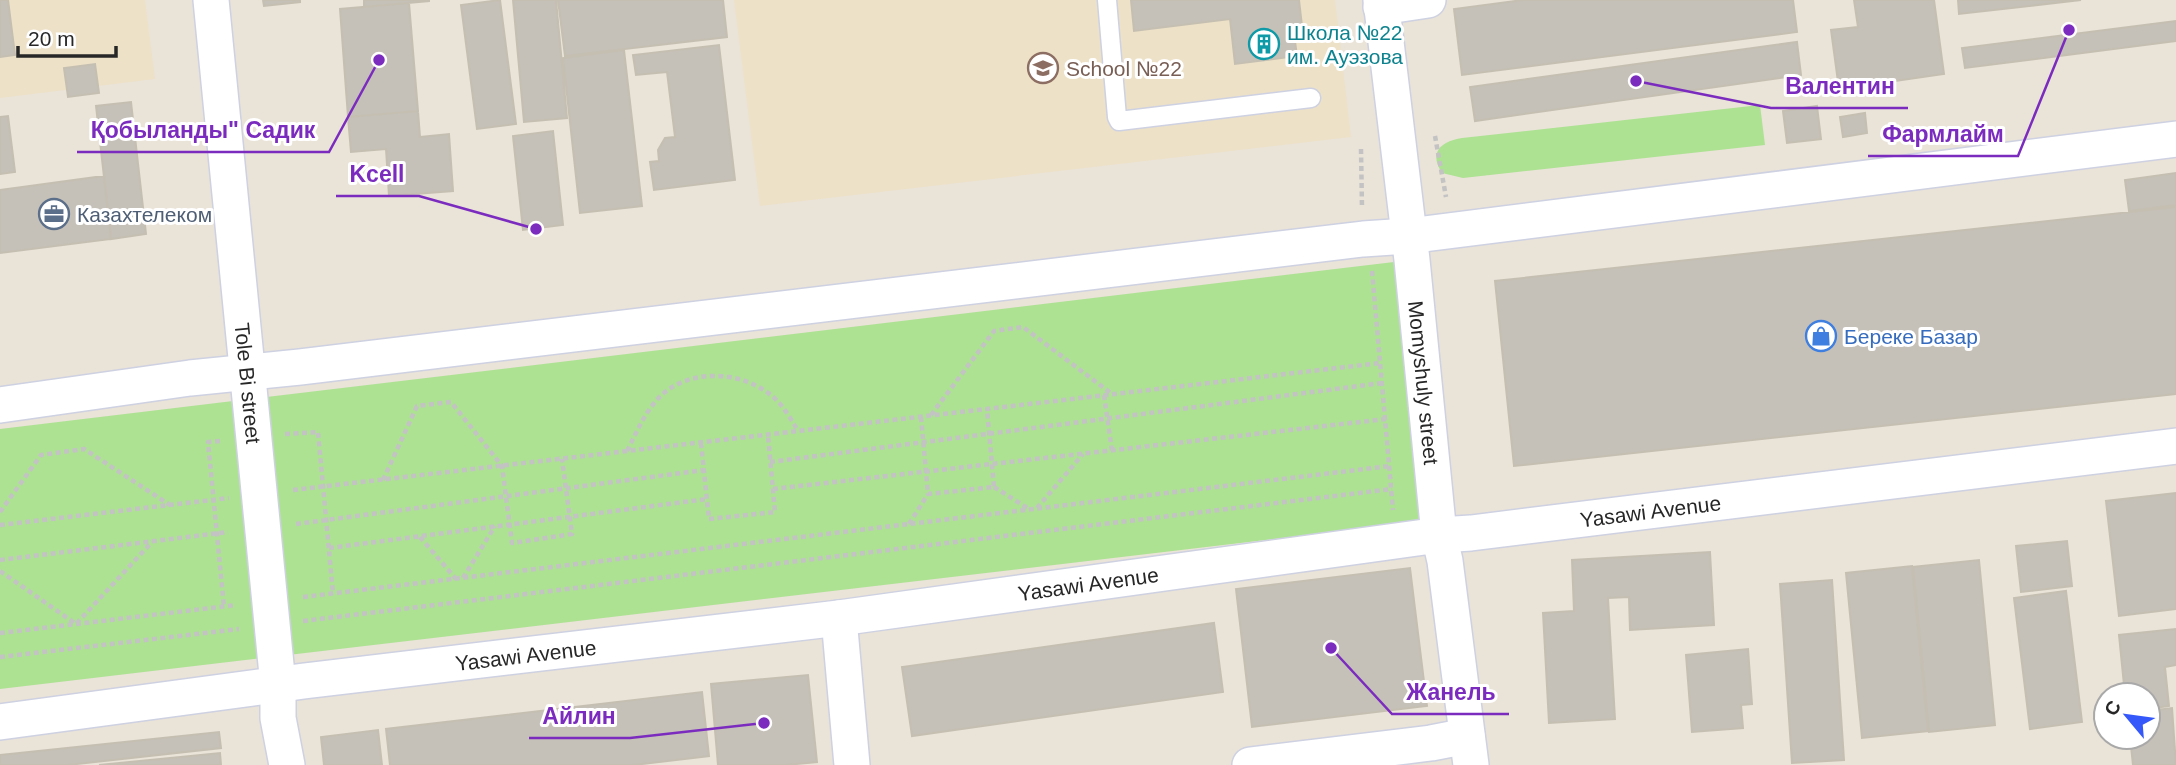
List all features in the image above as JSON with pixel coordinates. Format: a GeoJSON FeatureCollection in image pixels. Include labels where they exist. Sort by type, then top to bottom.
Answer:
{"type":"FeatureCollection","features":[{"type":"Feature","properties":{"kind":"street","name":"Tole Bi street"},"geometry":{"type":"LineString","coordinates":[[211,0],[278,685],[278,718],[287,765]]}},
{"type":"Feature","properties":{"kind":"street"},"geometry":{"type":"LineString","coordinates":[[1381,3],[1428,0]]}},
{"type":"Feature","properties":{"kind":"street","name":"Momyshuly street"},"geometry":{"type":"LineString","coordinates":[[1381,3],[1412,260],[1439,535],[1445,561],[1469,750]]}},
{"type":"Feature","properties":{"kind":"street"},"geometry":{"type":"LineString","coordinates":[[0,405],[190,378],[1363,239],[1408,236],[2176,139]]}},
{"type":"Feature","properties":{"kind":"street","name":"Yasawi Avenue"},"geometry":{"type":"LineString","coordinates":[[0,722],[278,685],[839,618],[1439,535],[2176,446]]}},
{"type":"Feature","properties":{"kind":"street"},"geometry":{"type":"LineString","coordinates":[[839,618],[852,765]]}},
{"type":"Feature","properties":{"kind":"street"},"geometry":{"type":"LineString","coordinates":[[1261,764],[1431,743],[1469,750]]}},
{"type":"Feature","properties":{"kind":"lane"},"geometry":{"type":"LineString","coordinates":[[1107,0],[1119,121],[1311,98]]}},
{"type":"Feature","properties":{"kind":"path"},"geometry":{"type":"LineString","coordinates":[[1361,149],[1363,239],[1371,267],[1392,489],[1393,542]]}},
{"type":"Feature","properties":{"kind":"path"},"geometry":{"type":"LineString","coordinates":[[930,416],[994,331],[1023,327],[1112,394]]}},
{"type":"Feature","properties":{"kind":"path"},"geometry":{"type":"LineString","coordinates":[[0,560],[153,542],[383,480],[1380,363]]}},
{"type":"Feature","properties":{"kind":"path"},"geometry":{"type":"LineString","coordinates":[[627,452],[646,412],[667,391],[693,379],[721,375],[749,382],[773,397],[798,431]]}},
{"type":"Feature","properties":{"kind":"path"},"geometry":{"type":"LineString","coordinates":[[770,462],[1382,383]]}},
{"type":"Feature","properties":{"kind":"path"},"geometry":{"type":"LineString","coordinates":[[1104,396],[1112,450]]}},
{"type":"Feature","properties":{"kind":"path"},"geometry":{"type":"LineString","coordinates":[[383,480],[417,406],[451,402],[502,466],[512,543],[572,534],[562,459]]}},
{"type":"Feature","properties":{"kind":"path"},"geometry":{"type":"LineString","coordinates":[[987,409],[994,487]]}},
{"type":"Feature","properties":{"kind":"path"},"geometry":{"type":"LineString","coordinates":[[909,524],[928,494],[921,417]]}},
{"type":"Feature","properties":{"kind":"path"},"geometry":{"type":"LineString","coordinates":[[773,489],[1386,419]]}},
{"type":"Feature","properties":{"kind":"path"},"geometry":{"type":"LineString","coordinates":[[701,443],[709,519],[775,512],[768,435]]}},
{"type":"Feature","properties":{"kind":"path"},"geometry":{"type":"LineString","coordinates":[[0,512],[41,455],[84,449],[170,505]]}},
{"type":"Feature","properties":{"kind":"path"},"geometry":{"type":"LineString","coordinates":[[1036,509],[1084,454]]}},
{"type":"Feature","properties":{"kind":"path"},"geometry":{"type":"LineString","coordinates":[[0,657],[463,578],[1390,466]]}},
{"type":"Feature","properties":{"kind":"path"},"geometry":{"type":"LineString","coordinates":[[0,525],[170,505],[261,511],[506,496],[704,470]]}},
{"type":"Feature","properties":{"kind":"path"},"geometry":{"type":"LineString","coordinates":[[928,494],[994,487],[1029,510]]}},
{"type":"Feature","properties":{"kind":"path"},"geometry":{"type":"LineString","coordinates":[[0,633],[76,624],[270,612],[1392,489]]}},
{"type":"Feature","properties":{"kind":"path"},"geometry":{"type":"LineString","coordinates":[[329,548],[707,499]]}},
{"type":"Feature","properties":{"kind":"path"},"geometry":{"type":"LineString","coordinates":[[463,578],[495,526]]}},
{"type":"Feature","properties":{"kind":"path"},"geometry":{"type":"LineString","coordinates":[[420,536],[456,579]]}},
{"type":"Feature","properties":{"kind":"path"},"geometry":{"type":"LineString","coordinates":[[76,624],[153,542]]}},
{"type":"Feature","properties":{"kind":"path"},"geometry":{"type":"LineString","coordinates":[[0,571],[76,624]]}},
{"type":"Feature","properties":{"kind":"shaded area"},"geometry":{"type":"Polygon","coordinates":[[[0,0],[145,0],[155,79],[0,98],[0,0]]]}},
{"type":"Feature","properties":{"kind":"shaded area","name":"School №22"},"geometry":{"type":"Polygon","coordinates":[[[734,0],[1335,0],[1351,137],[760,206],[734,0]]]}},
{"type":"Feature","properties":{"kind":"green space"},"geometry":{"type":"Polygon","coordinates":[[[1760,105],[1765,145],[1463,178],[1442,173],[1436,159],[1443,145],[1462,138],[1760,105]]]}},
{"type":"Feature","properties":{"kind":"green space"},"geometry":{"type":"Polygon","coordinates":[[[1394,262],[1427,521],[0,689],[0,429],[1394,262]]]}},
{"type":"Feature","properties":{"kind":"building"},"geometry":{"type":"Polygon","coordinates":[[[0,0],[8,0],[15,55],[0,57],[0,0]]]}},
{"type":"Feature","properties":{"kind":"building"},"geometry":{"type":"Polygon","coordinates":[[[263,0],[300,0],[300,2],[264,6],[263,0]]]}},
{"type":"Feature","properties":{"kind":"building"},"geometry":{"type":"Polygon","coordinates":[[[364,0],[429,0],[429,1],[364,7],[364,0]]]}},
{"type":"Feature","properties":{"kind":"building"},"geometry":{"type":"Polygon","coordinates":[[[500,0],[516,124],[477,129],[461,5],[500,0]]]}},
{"type":"Feature","properties":{"kind":"building"},"geometry":{"type":"Polygon","coordinates":[[[513,0],[556,0],[567,118],[524,122],[513,0]]]}},
{"type":"Feature","properties":{"kind":"building"},"geometry":{"type":"Polygon","coordinates":[[[558,0],[723,0],[727,37],[565,56],[558,0]]]}},
{"type":"Feature","properties":{"kind":"building","name":"Школа №22 им. Ауэзова"},"geometry":{"type":"Polygon","coordinates":[[[1131,0],[1299,0],[1302,26],[1293,27],[1297,56],[1235,64],[1230,19],[1134,31],[1131,0]]]}},
{"type":"Feature","properties":{"kind":"building"},"geometry":{"type":"Polygon","coordinates":[[[1523,0],[1793,0],[1797,32],[1462,75],[1454,9],[1523,0]]]}},
{"type":"Feature","properties":{"kind":"building"},"geometry":{"type":"Polygon","coordinates":[[[1854,0],[1934,0],[1944,74],[1839,89],[1831,30],[1858,27],[1854,0]]]}},
{"type":"Feature","properties":{"kind":"building"},"geometry":{"type":"Polygon","coordinates":[[[1958,0],[2081,0],[1959,14],[1958,0]]]}},
{"type":"Feature","properties":{"kind":"building"},"geometry":{"type":"Polygon","coordinates":[[[409,3],[418,111],[348,117],[340,9],[409,3]]]}},
{"type":"Feature","properties":{"kind":"building"},"geometry":{"type":"Polygon","coordinates":[[[2176,21],[2176,41],[1965,68],[1962,48],[2176,21]]]}},
{"type":"Feature","properties":{"kind":"building"},"geometry":{"type":"Polygon","coordinates":[[[1797,42],[1801,75],[1475,121],[1470,87],[1797,42]]]}},
{"type":"Feature","properties":{"kind":"building"},"geometry":{"type":"Polygon","coordinates":[[[719,45],[735,180],[654,190],[650,162],[659,161],[658,150],[665,138],[675,137],[667,72],[636,75],[633,55],[719,45]]]}},
{"type":"Feature","properties":{"kind":"building"},"geometry":{"type":"Polygon","coordinates":[[[624,50],[642,206],[580,213],[563,58],[624,50]]]}},
{"type":"Feature","properties":{"kind":"building"},"geometry":{"type":"Polygon","coordinates":[[[95,64],[99,93],[68,97],[64,68],[95,64]]]}},
{"type":"Feature","properties":{"kind":"building"},"geometry":{"type":"Polygon","coordinates":[[[131,102],[146,234],[111,239],[96,106],[131,102]]]}},
{"type":"Feature","properties":{"kind":"building"},"geometry":{"type":"Polygon","coordinates":[[[1817,106],[1821,139],[1787,143],[1783,111],[1817,106]]]}},
{"type":"Feature","properties":{"kind":"building"},"geometry":{"type":"Polygon","coordinates":[[[418,111],[420,137],[449,134],[453,191],[389,196],[386,149],[351,152],[348,117],[418,111]]]}},
{"type":"Feature","properties":{"kind":"building"},"geometry":{"type":"Polygon","coordinates":[[[1865,113],[1867,133],[1843,137],[1840,117],[1865,113]]]}},
{"type":"Feature","properties":{"kind":"building"},"geometry":{"type":"Polygon","coordinates":[[[8,116],[15,172],[0,174],[0,117],[8,116]]]}},
{"type":"Feature","properties":{"kind":"building"},"geometry":{"type":"Polygon","coordinates":[[[553,131],[563,225],[523,230],[513,136],[553,131]]]}},
{"type":"Feature","properties":{"kind":"building"},"geometry":{"type":"Polygon","coordinates":[[[2176,173],[2176,205],[2129,211],[2125,180],[2176,173]]]}},
{"type":"Feature","properties":{"kind":"building","name":"Казахтелеком"},"geometry":{"type":"Polygon","coordinates":[[[104,176],[111,239],[0,253],[0,190],[104,176]]]}},
{"type":"Feature","properties":{"kind":"building","name":"Береке Базар"},"geometry":{"type":"Polygon","coordinates":[[[2176,207],[2176,394],[1514,466],[1495,281],[2176,207]]]}},
{"type":"Feature","properties":{"kind":"building"},"geometry":{"type":"Polygon","coordinates":[[[2176,493],[2176,609],[2119,616],[2106,501],[2176,493]]]}},
{"type":"Feature","properties":{"kind":"building"},"geometry":{"type":"Polygon","coordinates":[[[2067,541],[2072,586],[2021,592],[2016,546],[2067,541]]]}},
{"type":"Feature","properties":{"kind":"building"},"geometry":{"type":"Polygon","coordinates":[[[1710,552],[1714,625],[1630,630],[1629,597],[1608,598],[1615,719],[1549,723],[1543,613],[1574,611],[1572,560],[1710,552]]]}},
{"type":"Feature","properties":{"kind":"building"},"geometry":{"type":"Polygon","coordinates":[[[1979,560],[1995,725],[1929,732],[1913,567],[1979,560]]]}},
{"type":"Feature","properties":{"kind":"building"},"geometry":{"type":"Polygon","coordinates":[[[1912,566],[1928,731],[1862,738],[1846,573],[1912,566]]]}},
{"type":"Feature","properties":{"kind":"building"},"geometry":{"type":"Polygon","coordinates":[[[1410,568],[1427,706],[1252,727],[1236,589],[1410,568]]]}},
{"type":"Feature","properties":{"kind":"building"},"geometry":{"type":"Polygon","coordinates":[[[1832,580],[1844,760],[1792,763],[1780,584],[1832,580]]]}},
{"type":"Feature","properties":{"kind":"building"},"geometry":{"type":"Polygon","coordinates":[[[2066,591],[2082,722],[2030,729],[2014,598],[2066,591]]]}},
{"type":"Feature","properties":{"kind":"building"},"geometry":{"type":"Polygon","coordinates":[[[1214,623],[1223,692],[912,736],[902,667],[1214,623]]]}},
{"type":"Feature","properties":{"kind":"building"},"geometry":{"type":"Polygon","coordinates":[[[2176,629],[2176,665],[2165,667],[2169,706],[2162,707],[2162,681],[2124,681],[2119,635],[2176,629]]]}},
{"type":"Feature","properties":{"kind":"building"},"geometry":{"type":"Polygon","coordinates":[[[1748,649],[1752,704],[1741,705],[1743,728],[1692,732],[1686,655],[1748,649]]]}},
{"type":"Feature","properties":{"kind":"building"},"geometry":{"type":"Polygon","coordinates":[[[808,675],[817,762],[718,765],[711,684],[808,675]]]}},
{"type":"Feature","properties":{"kind":"building"},"geometry":{"type":"Polygon","coordinates":[[[702,692],[709,756],[634,765],[390,765],[386,729],[702,692]]]}},
{"type":"Feature","properties":{"kind":"building"},"geometry":{"type":"Polygon","coordinates":[[[2172,708],[2176,765],[2133,765],[2132,751],[2162,751],[2162,709],[2172,708]]]}},
{"type":"Feature","properties":{"kind":"building"},"geometry":{"type":"Polygon","coordinates":[[[378,730],[382,765],[324,765],[321,737],[378,730]]]}},
{"type":"Feature","properties":{"kind":"building"},"geometry":{"type":"Polygon","coordinates":[[[219,732],[221,748],[68,765],[0,765],[0,755],[219,732]]]}},
{"type":"Feature","properties":{"kind":"building"},"geometry":{"type":"Polygon","coordinates":[[[220,753],[221,765],[99,765],[220,753]]]}},
{"type":"Feature","properties":{"kind":"place","name":"Фармлайм"},"geometry":{"type":"Point","coordinates":[2069,30]}},
{"type":"Feature","properties":{"kind":"place","name":"Школа №22 им. Ауэзова"},"geometry":{"type":"Point","coordinates":[1264,44]}},
{"type":"Feature","properties":{"kind":"place","name":"Қобыланды\" Садик"},"geometry":{"type":"Point","coordinates":[379,60]}},
{"type":"Feature","properties":{"kind":"place","name":"School №22"},"geometry":{"type":"Point","coordinates":[1043,68]}},
{"type":"Feature","properties":{"kind":"place","name":"Валентин"},"geometry":{"type":"Point","coordinates":[1636,81]}},
{"type":"Feature","properties":{"kind":"place","name":"Казахтелеком"},"geometry":{"type":"Point","coordinates":[54,214]}},
{"type":"Feature","properties":{"kind":"place","name":"Kcell"},"geometry":{"type":"Point","coordinates":[536,229]}},
{"type":"Feature","properties":{"kind":"place","name":"Береке Базар"},"geometry":{"type":"Point","coordinates":[1821,336]}},
{"type":"Feature","properties":{"kind":"place","name":"Жанель"},"geometry":{"type":"Point","coordinates":[1331,648]}},
{"type":"Feature","properties":{"kind":"place","name":"Айлин"},"geometry":{"type":"Point","coordinates":[764,723]}}]}
